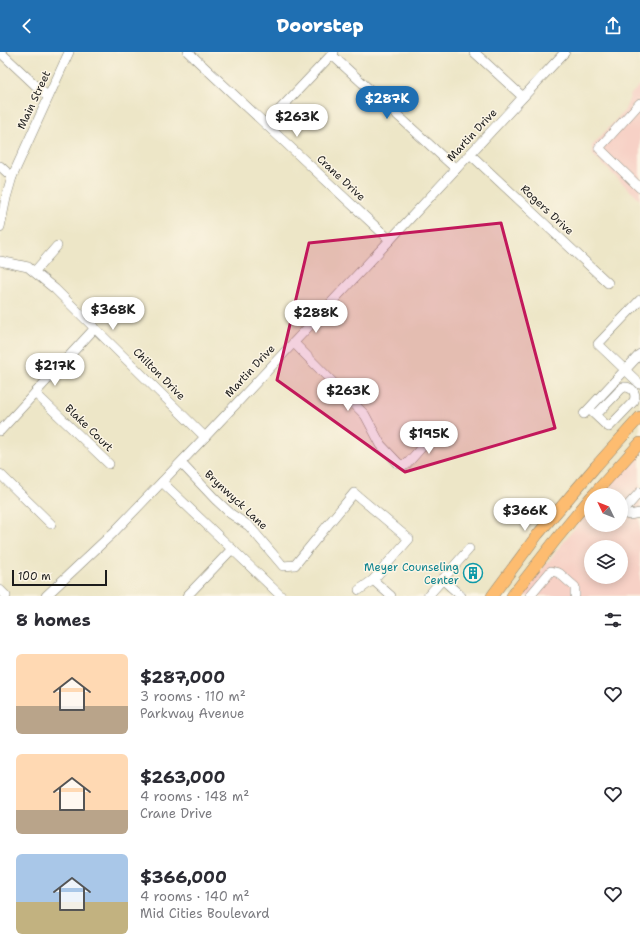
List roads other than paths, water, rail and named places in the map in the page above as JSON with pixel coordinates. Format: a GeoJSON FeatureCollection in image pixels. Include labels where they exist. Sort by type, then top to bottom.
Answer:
{"type":"FeatureCollection","features":[{"type":"Feature","properties":{"kind":"main road"},"geometry":{"type":"LineString","coordinates":[[492,596],[538,534],[640,418]]}},
{"type":"Feature","properties":{"kind":"main road"},"geometry":{"type":"LineString","coordinates":[[599,488],[640,443]]}},
{"type":"Feature","properties":{"kind":"main road"},"geometry":{"type":"LineString","coordinates":[[580,485],[584,488]]}},
{"type":"Feature","properties":{"kind":"main road"},"geometry":{"type":"LineString","coordinates":[[512,596],[584,506]]}},
{"type":"Feature","properties":{"kind":"street"},"geometry":{"type":"LineString","coordinates":[[0,52],[48,97]]}},
{"type":"Feature","properties":{"kind":"street","name":"Main Street"},"geometry":{"type":"LineString","coordinates":[[0,227],[12,177],[69,52]]}},
{"type":"Feature","properties":{"kind":"street","name":"Crane Drive"},"geometry":{"type":"LineString","coordinates":[[188,52],[390,240]]}},
{"type":"Feature","properties":{"kind":"street"},"geometry":{"type":"LineString","coordinates":[[474,52],[523,97]]}},
{"type":"Feature","properties":{"kind":"street","name":"Martin Drive"},"geometry":{"type":"LineString","coordinates":[[46,596],[113,533],[206,437],[565,52]]}},
{"type":"Feature","properties":{"kind":"street"},"geometry":{"type":"LineString","coordinates":[[266,124],[333,53],[456,169]]}},
{"type":"Feature","properties":{"kind":"street"},"geometry":{"type":"LineString","coordinates":[[640,103],[599,148],[640,188]]}},
{"type":"Feature","properties":{"kind":"street","name":"Rogers Drive"},"geometry":{"type":"LineString","coordinates":[[470,154],[608,283]]}},
{"type":"Feature","properties":{"kind":"street"},"geometry":{"type":"LineString","coordinates":[[0,166],[12,177]]}},
{"type":"Feature","properties":{"kind":"street"},"geometry":{"type":"LineString","coordinates":[[35,271],[57,246]]}},
{"type":"Feature","properties":{"kind":"street","name":"Chilton Drive"},"geometry":{"type":"LineString","coordinates":[[0,261],[28,267],[35,271],[96,328],[206,437]]}},
{"type":"Feature","properties":{"kind":"street"},"geometry":{"type":"LineString","coordinates":[[640,300],[598,344],[640,384]]}},
{"type":"Feature","properties":{"kind":"street"},"geometry":{"type":"LineString","coordinates":[[0,431],[96,328]]}},
{"type":"Feature","properties":{"kind":"street"},"geometry":{"type":"LineString","coordinates":[[294,342],[365,415],[381,445],[399,464],[406,465],[437,430]]}},
{"type":"Feature","properties":{"kind":"street"},"geometry":{"type":"LineString","coordinates":[[596,415],[623,388],[630,388],[634,391],[634,401],[611,426],[608,426],[596,415],[586,411],[640,354]]}},
{"type":"Feature","properties":{"kind":"street","name":"Blake Court"},"geometry":{"type":"LineString","coordinates":[[35,393],[109,464]]}},
{"type":"Feature","properties":{"kind":"street","name":"Brynwyck Lane"},"geometry":{"type":"LineString","coordinates":[[181,463],[231,514],[249,526],[283,566],[295,565],[354,493],[409,539],[373,580],[359,590]]}},
{"type":"Feature","properties":{"kind":"street"},"geometry":{"type":"LineString","coordinates":[[0,474],[51,524]]}},
{"type":"Feature","properties":{"kind":"street"},"geometry":{"type":"LineString","coordinates":[[162,482],[281,596]]}},
{"type":"Feature","properties":{"kind":"street"},"geometry":{"type":"LineString","coordinates":[[628,505],[640,492]]}},
{"type":"Feature","properties":{"kind":"street"},"geometry":{"type":"LineString","coordinates":[[628,515],[640,513]]}},
{"type":"Feature","properties":{"kind":"street"},"geometry":{"type":"LineString","coordinates":[[187,596],[232,549]]}},
{"type":"Feature","properties":{"kind":"street"},"geometry":{"type":"LineString","coordinates":[[428,596],[469,549]]}},
{"type":"Feature","properties":{"kind":"street"},"geometry":{"type":"LineString","coordinates":[[530,596],[539,583],[551,571],[559,572],[575,587],[575,596]]}},
{"type":"Feature","properties":{"kind":"street"},"geometry":{"type":"LineString","coordinates":[[442,579],[461,596]]}},
{"type":"Feature","properties":{"kind":"street"},"geometry":{"type":"LineString","coordinates":[[373,580],[391,596]]}},
{"type":"Feature","properties":{"kind":"street"},"geometry":{"type":"LineString","coordinates":[[0,590],[6,596]]}},
{"type":"Feature","properties":{"kind":"place","name":"Meyer Counseling Center"},"geometry":{"type":"Point","coordinates":[473,573]}}]}
